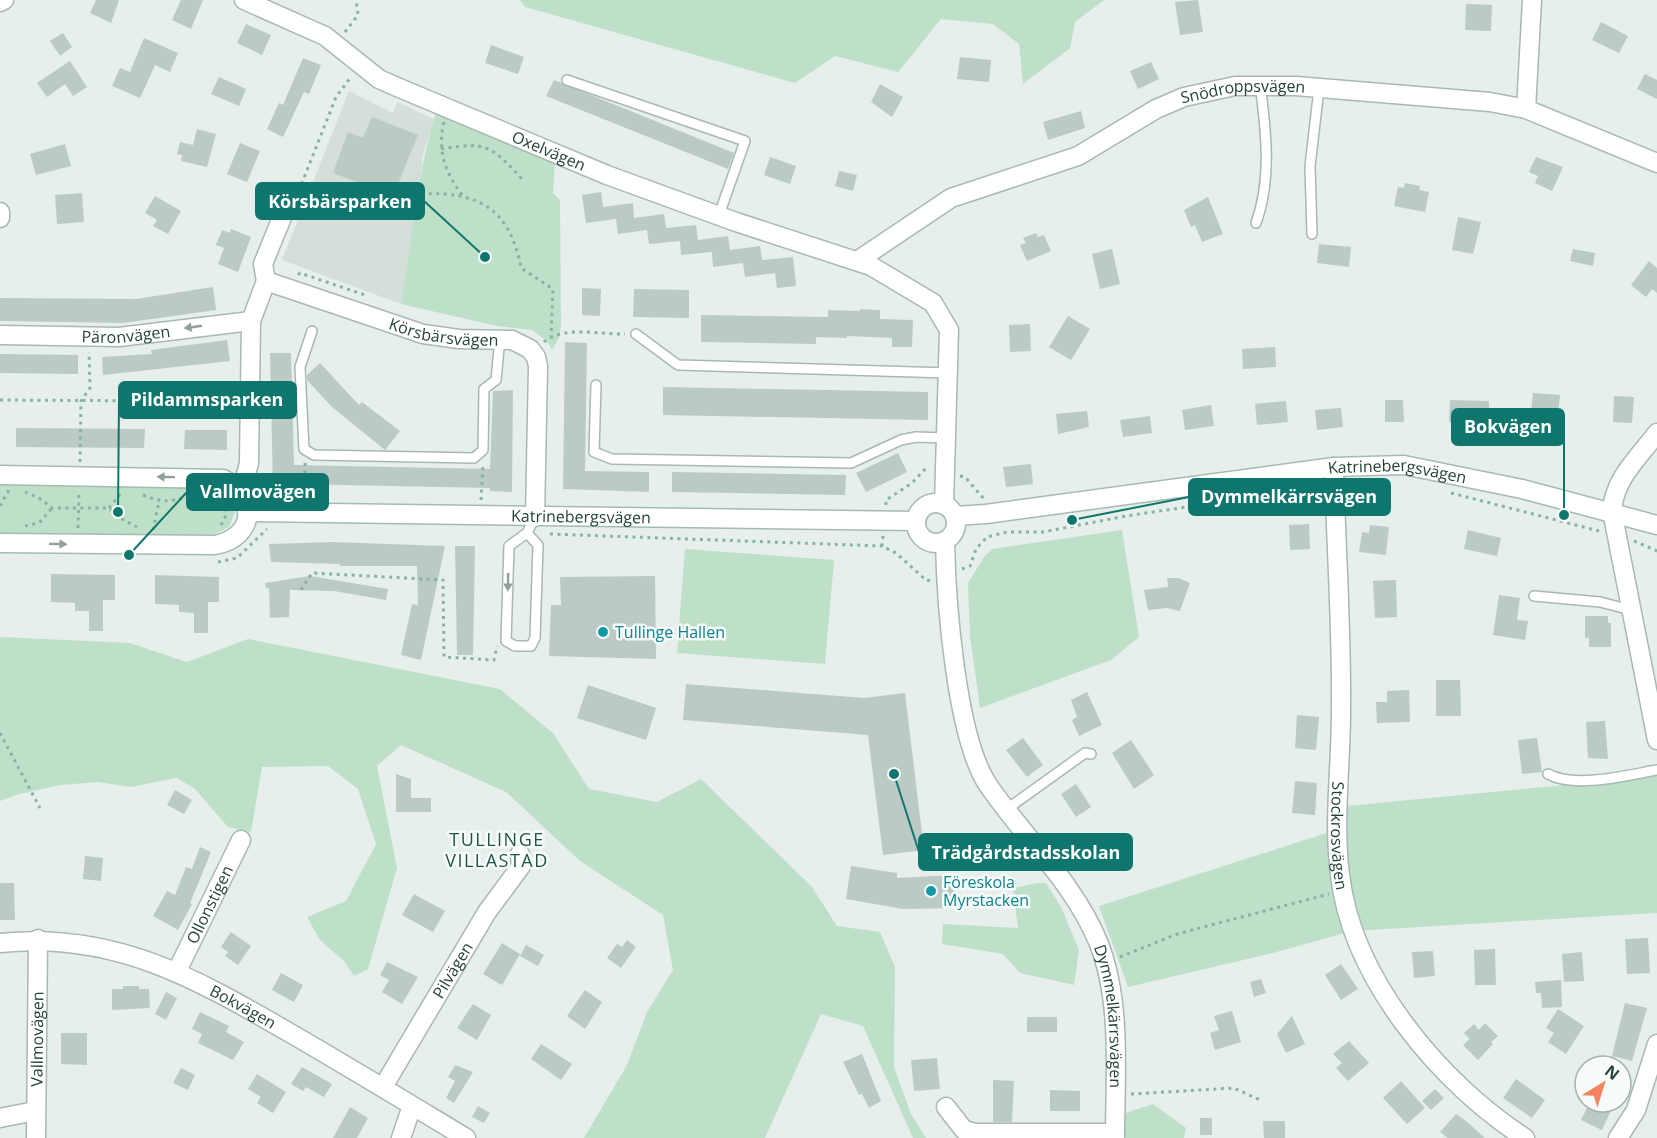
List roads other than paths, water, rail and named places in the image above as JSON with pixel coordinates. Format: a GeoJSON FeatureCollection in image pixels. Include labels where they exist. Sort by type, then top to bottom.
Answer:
{"type":"FeatureCollection","features":[{"type":"Feature","properties":{"kind":"street"},"geometry":{"type":"LineString","coordinates":[[0,2],[4,0]]}},
{"type":"Feature","properties":{"kind":"street","name":"Oxelvägen"},"geometry":{"type":"LineString","coordinates":[[244,0],[325,36],[379,79],[447,108],[607,175],[864,263]]}},
{"type":"Feature","properties":{"kind":"street"},"geometry":{"type":"LineString","coordinates":[[1526,109],[1532,0]]}},
{"type":"Feature","properties":{"kind":"street","name":"Snödroppsvägen"},"geometry":{"type":"LineString","coordinates":[[864,263],[951,198],[1078,156],[1156,108],[1208,91],[1260,84],[1479,101],[1526,109],[1657,163]]}},
{"type":"Feature","properties":{"kind":"street"},"geometry":{"type":"LineString","coordinates":[[236,488],[244,478],[249,463],[251,321],[266,281],[263,264],[290,207]]}},
{"type":"Feature","properties":{"kind":"street"},"geometry":{"type":"LineString","coordinates":[[0,212],[0,218]]}},
{"type":"Feature","properties":{"kind":"street"},"geometry":{"type":"LineString","coordinates":[[864,263],[933,303],[942,314],[949,330],[947,473],[950,510],[955,530],[945,541],[934,543],[925,540],[918,532],[916,520],[924,507],[935,503],[950,510]]}},
{"type":"Feature","properties":{"kind":"street","name":"Körsbärsvägen"},"geometry":{"type":"LineString","coordinates":[[266,281],[423,334],[459,339],[500,338],[524,345],[536,357],[531,525]]}},
{"type":"Feature","properties":{"kind":"street","name":"Päronvägen"},"geometry":{"type":"LineString","coordinates":[[0,334],[119,337],[251,321]]}},
{"type":"Feature","properties":{"kind":"street"},"geometry":{"type":"LineString","coordinates":[[1657,433],[1620,480],[1613,495],[1612,511],[1657,740]]}},
{"type":"Feature","properties":{"kind":"street","name":"Katrinebergsvägen"},"geometry":{"type":"LineString","coordinates":[[950,510],[986,514],[1404,465],[1468,477],[1612,511],[1657,525]]}},
{"type":"Feature","properties":{"kind":"street","name":"Stockrosvägen"},"geometry":{"type":"LineString","coordinates":[[1334,475],[1341,712],[1336,830],[1342,890],[1352,931],[1369,968],[1389,1002],[1428,1052],[1475,1100],[1526,1138]]}},
{"type":"Feature","properties":{"kind":"street"},"geometry":{"type":"LineString","coordinates":[[0,543],[222,544],[242,531],[247,512],[244,497],[223,479],[80,476],[8,485]]}},
{"type":"Feature","properties":{"kind":"street","name":"Katrinebergsvägen"},"geometry":{"type":"LineString","coordinates":[[247,512],[531,525],[916,520]]}},
{"type":"Feature","properties":{"kind":"street","name":"Dymmelkärrsvägen"},"geometry":{"type":"LineString","coordinates":[[945,541],[945,574],[952,642],[965,723],[987,783],[1075,895],[1100,947],[1113,1017],[1115,1136]]}},
{"type":"Feature","properties":{"kind":"street","name":"Ollonstigen"},"geometry":{"type":"LineString","coordinates":[[177,971],[241,840]]}},
{"type":"Feature","properties":{"kind":"street","name":"Pilvägen"},"geometry":{"type":"LineString","coordinates":[[383,1087],[488,912],[520,866],[520,854]]}},
{"type":"Feature","properties":{"kind":"street","name":"Bokvägen"},"geometry":{"type":"LineString","coordinates":[[0,942],[38,939],[94,946],[177,971],[232,998],[466,1138]]}},
{"type":"Feature","properties":{"kind":"street","name":"Vallmovägen"},"geometry":{"type":"LineString","coordinates":[[36,1138],[38,939]]}},
{"type":"Feature","properties":{"kind":"street"},"geometry":{"type":"LineString","coordinates":[[1618,1138],[1636,1110],[1657,1044]]}},
{"type":"Feature","properties":{"kind":"street"},"geometry":{"type":"LineString","coordinates":[[401,1138],[412,1106]]}},
{"type":"Feature","properties":{"kind":"street"},"geometry":{"type":"LineString","coordinates":[[946,1107],[964,1130],[975,1133],[1115,1136]]}},
{"type":"Feature","properties":{"kind":"street"},"geometry":{"type":"LineString","coordinates":[[0,1118],[35,1111]]}},
{"type":"Feature","properties":{"kind":"lane"},"geometry":{"type":"LineString","coordinates":[[567,80],[745,141],[719,215]]}},
{"type":"Feature","properties":{"kind":"lane"},"geometry":{"type":"LineString","coordinates":[[1256,223],[1265,198],[1266,129],[1260,84]]}},
{"type":"Feature","properties":{"kind":"lane"},"geometry":{"type":"LineString","coordinates":[[1312,234],[1310,166],[1319,89]]}},
{"type":"Feature","properties":{"kind":"lane"},"geometry":{"type":"LineString","coordinates":[[312,331],[300,367],[304,449],[314,455],[474,458],[483,450],[484,389],[496,380],[500,338]]}},
{"type":"Feature","properties":{"kind":"lane"},"geometry":{"type":"LineString","coordinates":[[636,334],[678,365],[949,373]]}},
{"type":"Feature","properties":{"kind":"lane"},"geometry":{"type":"LineString","coordinates":[[596,385],[594,452],[612,459],[851,463],[901,440],[916,436],[947,438]]}},
{"type":"Feature","properties":{"kind":"lane"},"geometry":{"type":"LineString","coordinates":[[531,525],[539,554],[534,643],[531,646],[515,646],[506,641],[509,546],[531,525]]}},
{"type":"Feature","properties":{"kind":"lane"},"geometry":{"type":"LineString","coordinates":[[1534,596],[1600,602],[1631,610]]}},
{"type":"Feature","properties":{"kind":"lane"},"geometry":{"type":"LineString","coordinates":[[1007,809],[1085,753],[1090,754]]}},
{"type":"Feature","properties":{"kind":"lane"},"geometry":{"type":"LineString","coordinates":[[1548,774],[1558,780],[1602,779],[1657,770]]}},
{"type":"Feature","properties":{"kind":"place","name":"Körsbärsparken"},"geometry":{"type":"Point","coordinates":[485,257]}},
{"type":"Feature","properties":{"kind":"place","name":"Pildammsparken"},"geometry":{"type":"Point","coordinates":[118,512]}},
{"type":"Feature","properties":{"kind":"place","name":"Bokvägen"},"geometry":{"type":"Point","coordinates":[1564,515]}},
{"type":"Feature","properties":{"kind":"place","name":"Dymmelkärrsvägen"},"geometry":{"type":"Point","coordinates":[1072,520]}},
{"type":"Feature","properties":{"kind":"place","name":"Vallmovägen"},"geometry":{"type":"Point","coordinates":[129,555]}},
{"type":"Feature","properties":{"kind":"place","name":"Tullinge Hallen"},"geometry":{"type":"Point","coordinates":[603,632]}},
{"type":"Feature","properties":{"kind":"place","name":"Trädgårdstadsskolan"},"geometry":{"type":"Point","coordinates":[894,774]}},
{"type":"Feature","properties":{"kind":"place","name":"Föreskola Myrstacken"},"geometry":{"type":"Point","coordinates":[931,891]}},
{"type":"Feature","properties":{"kind":"district","name":"TULLINGE VILLASTAD"},"geometry":{"type":"Point","coordinates":[497,850]}}]}
